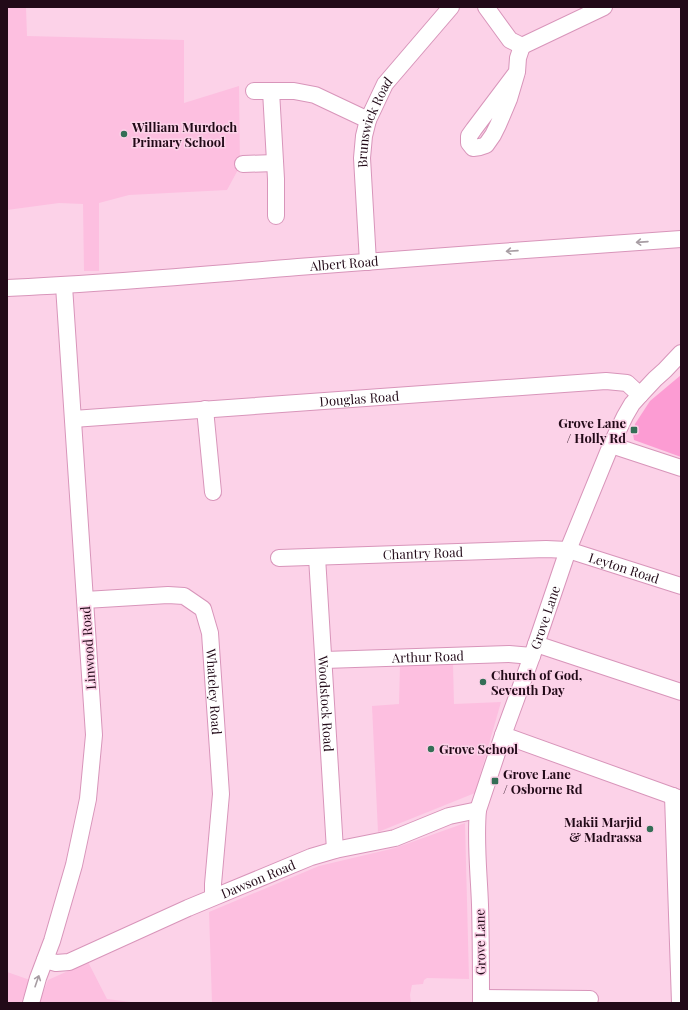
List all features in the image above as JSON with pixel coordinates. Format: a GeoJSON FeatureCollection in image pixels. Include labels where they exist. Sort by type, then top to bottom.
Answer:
{"type":"FeatureCollection","features":[{"type":"Feature","properties":{"kind":"street","name":"Brunswick Road"},"geometry":{"type":"LineString","coordinates":[[368,262],[362,158],[364,136],[368,120],[385,84],[451,7]]}},
{"type":"Feature","properties":{"kind":"street"},"geometry":{"type":"LineString","coordinates":[[486,7],[510,40],[522,46]]}},
{"type":"Feature","properties":{"kind":"street"},"geometry":{"type":"LineString","coordinates":[[517,72],[518,58],[522,46],[604,7]]}},
{"type":"Feature","properties":{"kind":"street"},"geometry":{"type":"LineString","coordinates":[[254,90],[294,91],[315,95],[368,120]]}},
{"type":"Feature","properties":{"kind":"street"},"geometry":{"type":"LineString","coordinates":[[271,91],[276,216]]}},
{"type":"Feature","properties":{"kind":"street"},"geometry":{"type":"LineString","coordinates":[[243,164],[275,171]]}},
{"type":"Feature","properties":{"kind":"street","name":"Albert Road"},"geometry":{"type":"LineString","coordinates":[[7,288],[64,286],[681,239]]}},
{"type":"Feature","properties":{"kind":"street","name":"Linwood Road"},"geometry":{"type":"LineString","coordinates":[[31,1003],[34,989],[52,941],[74,865],[88,799],[94,735],[64,286]]}},
{"type":"Feature","properties":{"kind":"street","name":"Grove Lane"},"geometry":{"type":"LineString","coordinates":[[481,1000],[480,905],[477,849],[478,810],[568,550],[611,445],[632,404],[681,353]]}},
{"type":"Feature","properties":{"kind":"street","name":"Douglas Road"},"geometry":{"type":"LineString","coordinates":[[74,419],[606,381],[627,383],[640,395]]}},
{"type":"Feature","properties":{"kind":"street"},"geometry":{"type":"LineString","coordinates":[[205,409],[213,492]]}},
{"type":"Feature","properties":{"kind":"street"},"geometry":{"type":"LineString","coordinates":[[611,445],[681,468]]}},
{"type":"Feature","properties":{"kind":"street","name":"Chantry Road"},"geometry":{"type":"LineString","coordinates":[[279,558],[546,549],[568,550]]}},
{"type":"Feature","properties":{"kind":"street","name":"Leyton Road"},"geometry":{"type":"LineString","coordinates":[[568,550],[681,586]]}},
{"type":"Feature","properties":{"kind":"street","name":"Woodstock Road"},"geometry":{"type":"LineString","coordinates":[[317,557],[335,850]]}},
{"type":"Feature","properties":{"kind":"street","name":"Whateley Road"},"geometry":{"type":"LineString","coordinates":[[85,600],[168,595],[184,596],[203,609],[210,633],[221,794],[213,897]]}},
{"type":"Feature","properties":{"kind":"street","name":"Arthur Road"},"geometry":{"type":"LineString","coordinates":[[324,660],[509,654],[534,650],[681,692]]}},
{"type":"Feature","properties":{"kind":"street"},"geometry":{"type":"LineString","coordinates":[[503,735],[677,798],[680,1003]]}},
{"type":"Feature","properties":{"kind":"street","name":"Dawson Road"},"geometry":{"type":"LineString","coordinates":[[45,960],[56,963],[69,962],[213,897],[310,857],[335,850],[395,838],[449,816],[478,810]]}},
{"type":"Feature","properties":{"kind":"street"},"geometry":{"type":"LineString","coordinates":[[481,1000],[590,999]]}},
{"type":"Feature","properties":{"kind":"shaded area","name":"William Murdoch Primary School"},"geometry":{"type":"Polygon","coordinates":[[[7,7],[26,7],[27,36],[184,40],[184,103],[239,86],[240,166],[227,190],[129,195],[99,203],[99,271],[84,271],[83,204],[59,203],[7,210],[7,7]]]}},
{"type":"Feature","properties":{"kind":"shaded area"},"geometry":{"type":"Polygon","coordinates":[[[681,375],[681,457],[634,440],[633,434],[635,424],[650,401],[681,375]]]}},
{"type":"Feature","properties":{"kind":"shaded area","name":"Grove School"},"geometry":{"type":"Polygon","coordinates":[[[453,664],[454,704],[501,702],[475,793],[378,832],[372,706],[399,704],[400,665],[453,664]]]}},
{"type":"Feature","properties":{"kind":"shaded area"},"geometry":{"type":"Polygon","coordinates":[[[465,823],[469,979],[427,978],[424,980],[423,984],[412,985],[410,995],[411,1003],[212,1003],[209,912],[319,866],[395,848],[465,823]]]}},
{"type":"Feature","properties":{"kind":"shaded area"},"geometry":{"type":"Polygon","coordinates":[[[88,962],[107,999],[138,1003],[39,1003],[48,980],[88,962]]]}},
{"type":"Feature","properties":{"kind":"shaded area"},"geometry":{"type":"Polygon","coordinates":[[[7,972],[30,980],[21,1003],[7,1003],[7,972]]]}},
{"type":"Feature","properties":{"kind":"place","name":"William Murdoch Primary School"},"geometry":{"type":"Point","coordinates":[124,134]}},
{"type":"Feature","properties":{"kind":"place","name":"Grove Lane / Holly Rd"},"geometry":{"type":"Point","coordinates":[634,430]}},
{"type":"Feature","properties":{"kind":"place","name":"Church of God, Seventh Day"},"geometry":{"type":"Point","coordinates":[483,682]}},
{"type":"Feature","properties":{"kind":"place","name":"Grove School"},"geometry":{"type":"Point","coordinates":[431,749]}},
{"type":"Feature","properties":{"kind":"place","name":"Grove Lane / Osborne Rd"},"geometry":{"type":"Point","coordinates":[495,781]}},
{"type":"Feature","properties":{"kind":"place","name":"Makii Marjid & Madrassa"},"geometry":{"type":"Point","coordinates":[650,829]}}]}
